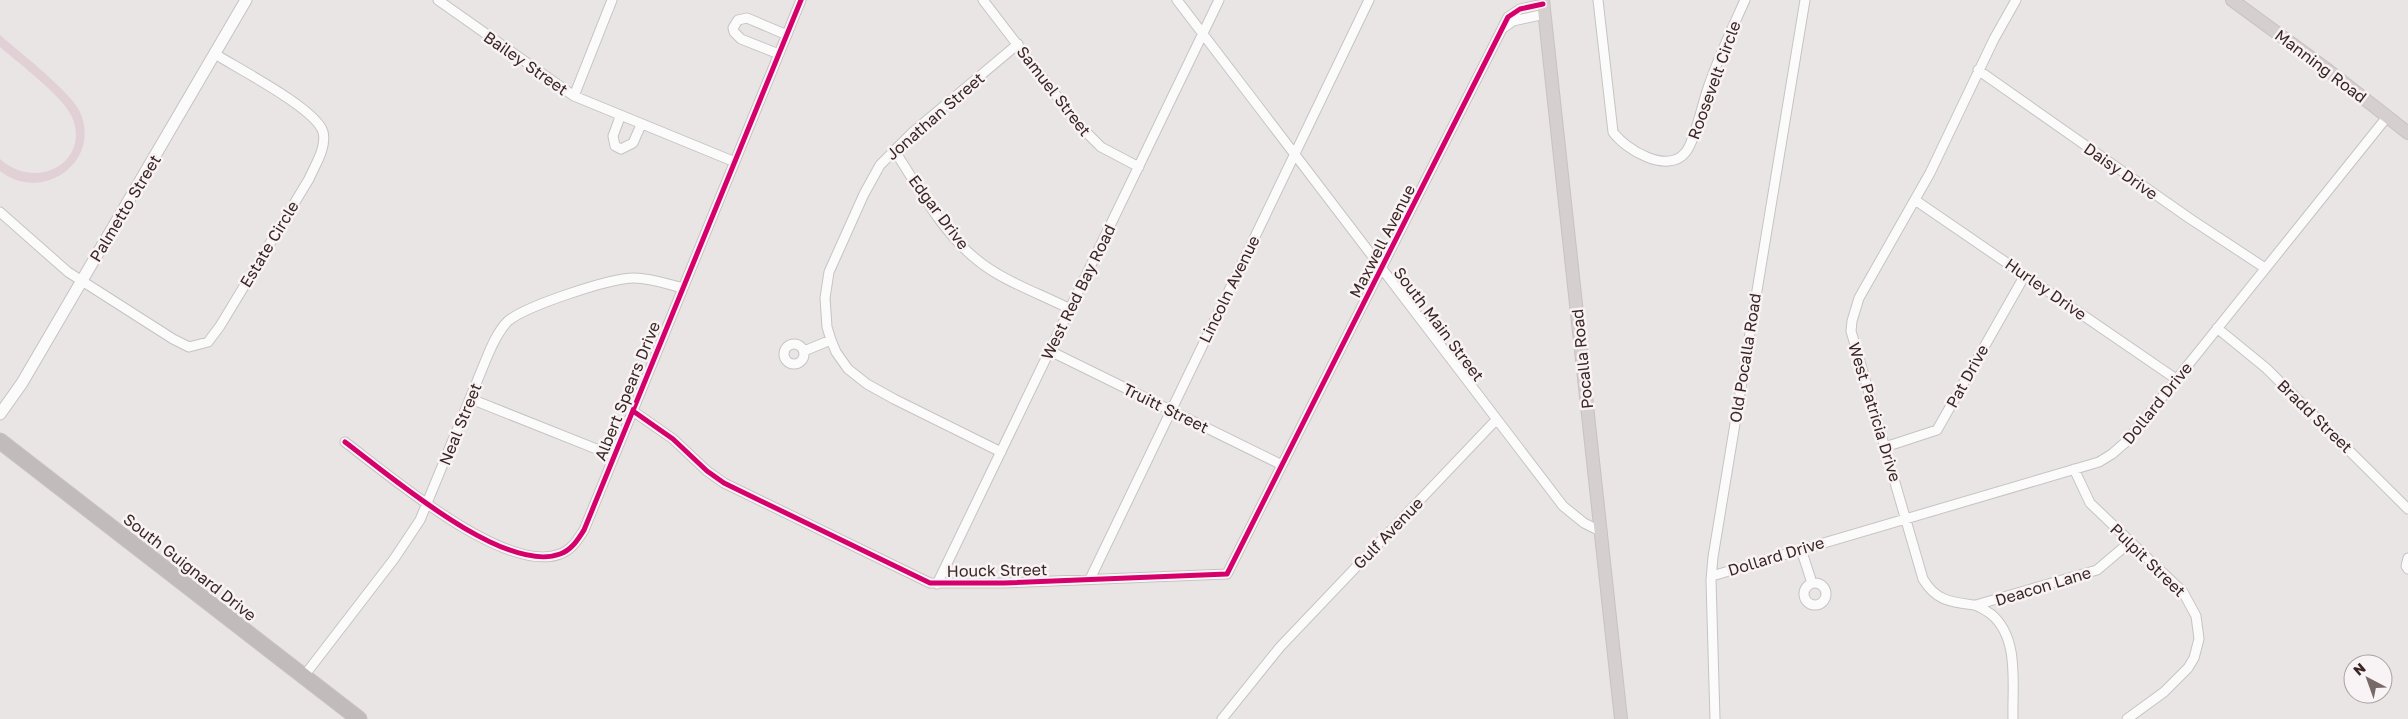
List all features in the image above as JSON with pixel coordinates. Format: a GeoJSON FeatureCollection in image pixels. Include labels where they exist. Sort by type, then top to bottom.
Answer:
{"type":"FeatureCollection","features":[{"type":"Feature","properties":{"kind":"highway","name":"South Guignard Drive"},"geometry":{"type":"LineString","coordinates":[[0,441],[360,719]]}},
{"type":"Feature","properties":{"kind":"main road","name":"Manning Road"},"geometry":{"type":"LineString","coordinates":[[2232,0],[2315,60],[2408,133]]}},
{"type":"Feature","properties":{"kind":"main road","name":"Pocalla Road"},"geometry":{"type":"LineString","coordinates":[[1544,6],[1621,719]]}},
{"type":"Feature","properties":{"kind":"street","name":"Palmetto Street"},"geometry":{"type":"LineString","coordinates":[[0,414],[22,383],[246,0]]}},
{"type":"Feature","properties":{"kind":"street","name":"Bailey Street"},"geometry":{"type":"LineString","coordinates":[[438,0],[574,96],[735,162]]}},
{"type":"Feature","properties":{"kind":"street"},"geometry":{"type":"LineString","coordinates":[[574,96],[612,0]]}},
{"type":"Feature","properties":{"kind":"street","name":"Albert Spears Drive"},"geometry":{"type":"LineString","coordinates":[[345,442],[460,526],[504,548],[540,556],[560,555],[574,545],[584,530],[801,0]]}},
{"type":"Feature","properties":{"kind":"street","name":"Samuel Street"},"geometry":{"type":"LineString","coordinates":[[983,0],[1079,125],[1094,141],[1139,168]]}},
{"type":"Feature","properties":{"kind":"street","name":"South Main Street"},"geometry":{"type":"LineString","coordinates":[[1177,0],[1563,506],[1584,523],[1602,532]]}},
{"type":"Feature","properties":{"kind":"street","name":"West Red Bay Road"},"geometry":{"type":"LineString","coordinates":[[937,584],[1219,0]]}},
{"type":"Feature","properties":{"kind":"street","name":"Lincoln Avenue"},"geometry":{"type":"LineString","coordinates":[[1090,579],[1369,0]]}},
{"type":"Feature","properties":{"kind":"street","name":"Maxwell Avenue"},"geometry":{"type":"LineString","coordinates":[[1282,465],[1517,0]]}},
{"type":"Feature","properties":{"kind":"street","name":"Roosevelt Circle"},"geometry":{"type":"LineString","coordinates":[[1598,0],[1613,132],[1617,138],[1640,152],[1658,161],[1666,162],[1679,158],[1690,146],[1708,86],[1745,0]]}},
{"type":"Feature","properties":{"kind":"street","name":"West Patricia Drive"},"geometry":{"type":"LineString","coordinates":[[2013,719],[2011,650],[2009,642],[1996,619],[1976,605],[1963,605],[1943,600],[1928,588],[1923,579],[1851,331],[1859,298],[1951,132],[1978,70],[2016,0]]}},
{"type":"Feature","properties":{"kind":"street","name":"Old Pocalla Road"},"geometry":{"type":"LineString","coordinates":[[1715,719],[1712,576],[1802,1]]}},
{"type":"Feature","properties":{"kind":"street"},"geometry":{"type":"LineString","coordinates":[[1508,17],[1520,9],[1544,6]]}},
{"type":"Feature","properties":{"kind":"street"},"geometry":{"type":"LineString","coordinates":[[1503,28],[1544,6]]}},
{"type":"Feature","properties":{"kind":"street"},"geometry":{"type":"LineString","coordinates":[[779,54],[741,39],[734,32],[733,28],[738,20],[748,18],[787,35]]}},
{"type":"Feature","properties":{"kind":"street","name":"Jonathan Street"},"geometry":{"type":"LineString","coordinates":[[1001,452],[867,384],[848,369],[836,352],[831,340],[825,308],[829,272],[875,172],[894,150],[1018,44]]}},
{"type":"Feature","properties":{"kind":"street","name":"Estate Circle"},"geometry":{"type":"LineString","coordinates":[[0,212],[68,272],[178,342],[189,347],[202,345],[213,337],[309,179],[323,144],[321,127],[302,107],[215,54]]}},
{"type":"Feature","properties":{"kind":"street","name":"Daisy Drive"},"geometry":{"type":"LineString","coordinates":[[1978,70],[2265,268]]}},
{"type":"Feature","properties":{"kind":"street"},"geometry":{"type":"LineString","coordinates":[[620,116],[613,141],[615,146],[621,149],[632,143],[641,125]]}},
{"type":"Feature","properties":{"kind":"street","name":"Dollard Drive"},"geometry":{"type":"LineString","coordinates":[[1712,576],[1906,517],[2099,462],[2119,449],[2387,116]]}},
{"type":"Feature","properties":{"kind":"street","name":"Edgar Drive"},"geometry":{"type":"LineString","coordinates":[[894,150],[947,228],[963,247],[990,268],[1070,309]]}},
{"type":"Feature","properties":{"kind":"street","name":"Hurley Drive"},"geometry":{"type":"LineString","coordinates":[[1915,200],[2176,379]]}},
{"type":"Feature","properties":{"kind":"street","name":"Pat Drive"},"geometry":{"type":"LineString","coordinates":[[1886,447],[1923,437],[1937,430],[2024,275]]}},
{"type":"Feature","properties":{"kind":"street","name":"Neal Street"},"geometry":{"type":"LineString","coordinates":[[304,676],[394,559],[420,520],[495,338],[507,322],[525,310],[624,278],[649,280],[683,288]]}},
{"type":"Feature","properties":{"kind":"street","name":"Bradd Street"},"geometry":{"type":"LineString","coordinates":[[2217,328],[2266,368],[2408,509]]}},
{"type":"Feature","properties":{"kind":"street"},"geometry":{"type":"LineString","coordinates":[[804,351],[831,340]]}},
{"type":"Feature","properties":{"kind":"street","name":"Truitt Street"},"geometry":{"type":"LineString","coordinates":[[1050,351],[1282,465]]}},
{"type":"Feature","properties":{"kind":"street"},"geometry":{"type":"LineString","coordinates":[[471,399],[614,456]]}},
{"type":"Feature","properties":{"kind":"street","name":"Houck Street"},"geometry":{"type":"LineString","coordinates":[[633,411],[673,439],[707,471],[724,483],[922,579],[937,584],[1227,574],[1282,465]]}},
{"type":"Feature","properties":{"kind":"street","name":"Gulf Avenue"},"geometry":{"type":"LineString","coordinates":[[1222,719],[1280,647],[1496,420]]}},
{"type":"Feature","properties":{"kind":"street","name":"Pulpit Street"},"geometry":{"type":"LineString","coordinates":[[2074,469],[2090,503],[2188,598],[2196,616],[2199,639],[2194,658],[2180,678],[2136,715],[2127,719]]}},
{"type":"Feature","properties":{"kind":"street","name":"Deacon Lane"},"geometry":{"type":"LineString","coordinates":[[1976,605],[2097,570],[2130,542]]}},
{"type":"Feature","properties":{"kind":"street"},"geometry":{"type":"LineString","coordinates":[[1801,549],[1812,583]]}},
{"type":"Feature","properties":{"kind":"street"},"geometry":{"type":"LineString","coordinates":[[2408,558],[2406,566],[2408,569]]}},
{"type":"Feature","properties":{"kind":"shaded area"},"geometry":{"type":"Polygon","coordinates":[[[0,35],[55,83],[80,112],[85,130],[83,147],[75,161],[64,173],[50,180],[33,183],[16,180],[0,171],[0,159],[15,169],[30,173],[44,172],[57,167],[68,158],[74,146],[76,133],[72,117],[67,109],[50,90],[0,47],[0,35]]]}},
{"type":"Feature","properties":{"kind":"cycle path"},"geometry":{"type":"LineString","coordinates":[[345,442],[448,518],[479,536],[509,550],[537,557],[560,554],[571,547],[584,530],[801,0]]}},
{"type":"Feature","properties":{"kind":"cycle path"},"geometry":{"type":"LineString","coordinates":[[633,411],[673,439],[707,471],[724,483],[930,583],[1004,583],[1227,574],[1508,17],[1520,9],[1543,4]]}}]}
